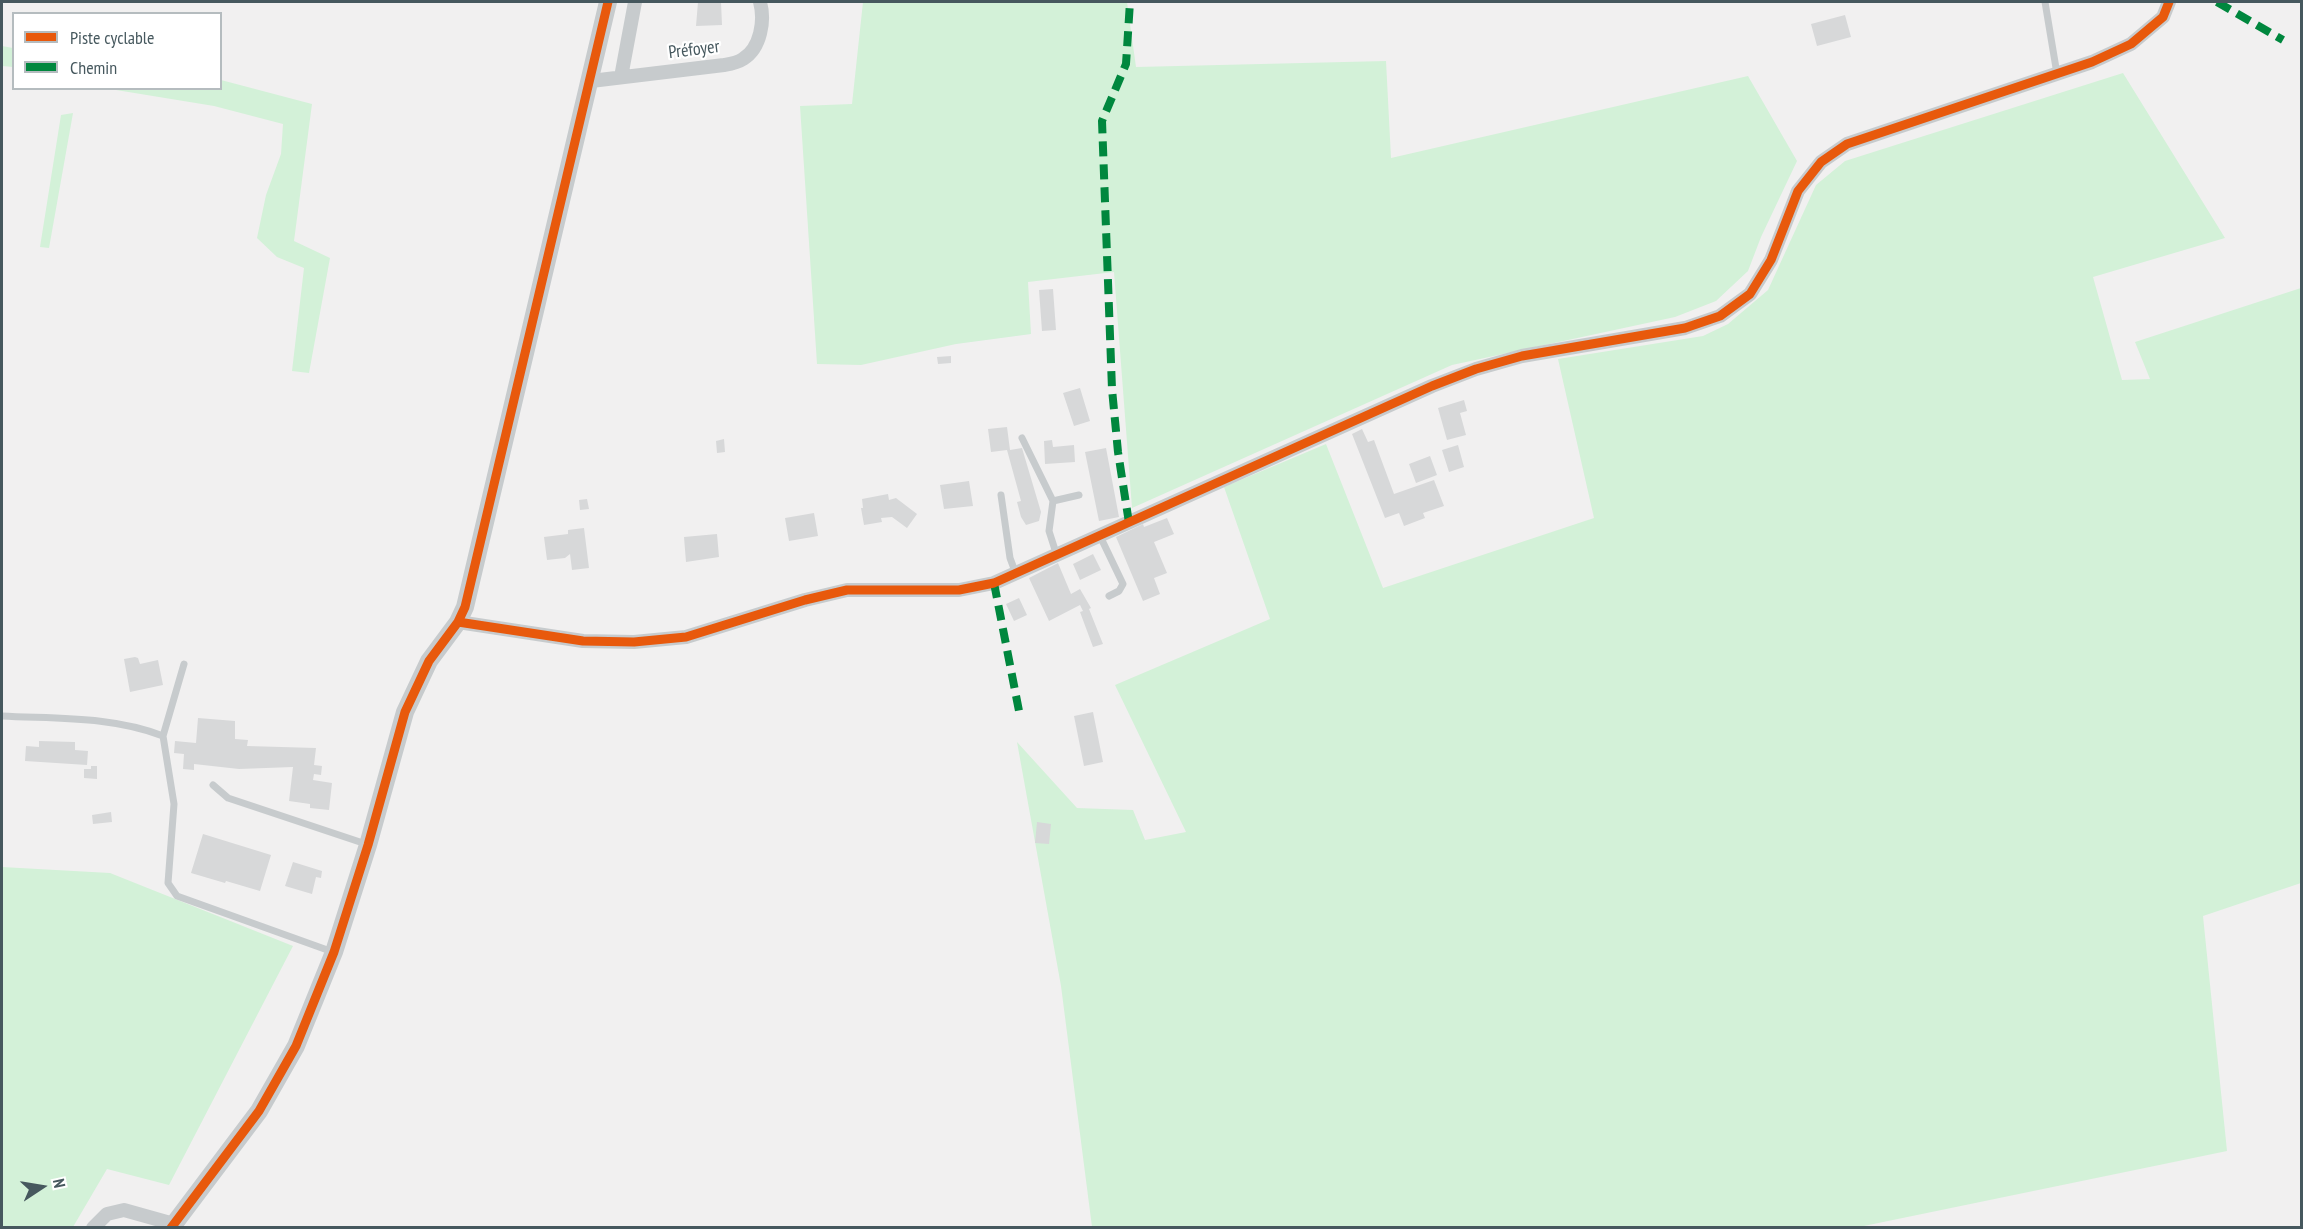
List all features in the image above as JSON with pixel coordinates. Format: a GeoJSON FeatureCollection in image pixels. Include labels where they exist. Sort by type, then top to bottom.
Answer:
{"type":"FeatureCollection","features":[{"type":"Feature","properties":{"kind":"street"},"geometry":{"type":"LineString","coordinates":[[93,1227],[107,1214],[124,1210],[172,1226],[259,1111],[296,1047],[334,952],[368,845],[405,712],[429,661],[458,622],[465,607],[608,2]]}},
{"type":"Feature","properties":{"kind":"street"},"geometry":{"type":"LineString","coordinates":[[621,77],[635,2]]}},
{"type":"Feature","properties":{"kind":"street","name":"Préfoyer"},"geometry":{"type":"LineString","coordinates":[[591,81],[724,65],[743,59],[756,44],[760,32],[763,14],[760,2]]}},
{"type":"Feature","properties":{"kind":"street"},"geometry":{"type":"LineString","coordinates":[[458,622],[583,641],[634,642],[686,637],[805,600],[847,590],[960,590],[994,583],[1432,386],[1476,369],[1522,357],[1685,328],[1720,316],[1750,294],[1771,260],[1798,190],[1821,162],[1847,144],[2092,62],[2131,44],[2163,17],[2169,2]]}},
{"type":"Feature","properties":{"kind":"lane"},"geometry":{"type":"LineString","coordinates":[[2045,2],[2057,74]]}},
{"type":"Feature","properties":{"kind":"lane"},"geometry":{"type":"LineString","coordinates":[[1022,438],[1053,501],[1049,531],[1058,556]]}},
{"type":"Feature","properties":{"kind":"lane"},"geometry":{"type":"LineString","coordinates":[[1001,495],[1010,558],[1016,574]]}},
{"type":"Feature","properties":{"kind":"lane"},"geometry":{"type":"LineString","coordinates":[[1053,501],[1079,495]]}},
{"type":"Feature","properties":{"kind":"lane"},"geometry":{"type":"LineString","coordinates":[[1100,536],[1123,584],[1119,591],[1109,596]]}},
{"type":"Feature","properties":{"kind":"lane"},"geometry":{"type":"LineString","coordinates":[[184,664],[163,736],[174,804],[168,883],[177,896],[334,952]]}},
{"type":"Feature","properties":{"kind":"lane"},"geometry":{"type":"LineString","coordinates":[[2,716],[106,722],[142,728],[163,736]]}},
{"type":"Feature","properties":{"kind":"lane"},"geometry":{"type":"LineString","coordinates":[[213,785],[228,798],[368,845]]}},
{"type":"Feature","properties":{"kind":"green space"},"geometry":{"type":"Polygon","coordinates":[[[863,2],[1127,2],[1136,67],[1386,61],[1391,158],[1748,76],[1797,161],[1761,237],[1748,271],[1716,301],[1675,317],[1452,365],[1132,508],[1114,272],[1028,282],[1031,334],[956,344],[861,365],[817,364],[800,106],[852,104],[863,2]]]}},
{"type":"Feature","properties":{"kind":"green space"},"geometry":{"type":"Polygon","coordinates":[[[2,46],[12,48],[12,67],[2,66],[2,46]]]}},
{"type":"Feature","properties":{"kind":"green space"},"geometry":{"type":"Polygon","coordinates":[[[2123,73],[2225,238],[2093,277],[2122,380],[2150,379],[2135,342],[2301,288],[2301,883],[2203,916],[2227,1151],[1859,1227],[1092,1227],[1061,986],[1017,742],[1077,808],[1133,810],[1145,840],[1186,832],[1115,685],[1270,619],[1224,487],[1326,444],[1383,588],[1594,518],[1558,359],[1703,336],[1728,324],[1768,290],[1816,185],[1845,161],[2123,73]]]}},
{"type":"Feature","properties":{"kind":"green space"},"geometry":{"type":"Polygon","coordinates":[[[222,80],[312,104],[294,241],[330,258],[309,373],[292,371],[304,268],[277,257],[257,238],[266,195],[281,154],[283,124],[214,106],[116,90],[222,90],[222,80]]]}},
{"type":"Feature","properties":{"kind":"green space"},"geometry":{"type":"Polygon","coordinates":[[[73,113],[49,248],[40,247],[61,115],[73,113]]]}},
{"type":"Feature","properties":{"kind":"green space"},"geometry":{"type":"Polygon","coordinates":[[[2,867],[110,873],[293,946],[169,1185],[107,1169],[73,1227],[2,1227],[2,867]]]}},
{"type":"Feature","properties":{"kind":"building"},"geometry":{"type":"Polygon","coordinates":[[[698,2],[721,2],[722,25],[696,26],[698,2]]]}},
{"type":"Feature","properties":{"kind":"building"},"geometry":{"type":"Polygon","coordinates":[[[1845,15],[1851,37],[1817,46],[1811,24],[1845,15]]]}},
{"type":"Feature","properties":{"kind":"building"},"geometry":{"type":"Polygon","coordinates":[[[1053,289],[1056,330],[1042,331],[1039,290],[1053,289]]]}},
{"type":"Feature","properties":{"kind":"building"},"geometry":{"type":"Polygon","coordinates":[[[951,356],[951,363],[938,364],[937,357],[951,356]]]}},
{"type":"Feature","properties":{"kind":"building"},"geometry":{"type":"Polygon","coordinates":[[[1080,388],[1090,421],[1074,426],[1063,393],[1080,388]]]}},
{"type":"Feature","properties":{"kind":"building"},"geometry":{"type":"Polygon","coordinates":[[[1464,400],[1467,411],[1460,413],[1466,435],[1447,440],[1438,408],[1464,400]]]}},
{"type":"Feature","properties":{"kind":"building"},"geometry":{"type":"Polygon","coordinates":[[[1007,427],[1010,450],[1022,448],[1041,512],[1039,521],[1026,525],[1017,502],[1021,501],[1007,450],[991,452],[988,429],[1007,427]]]}},
{"type":"Feature","properties":{"kind":"building"},"geometry":{"type":"Polygon","coordinates":[[[1362,429],[1368,442],[1374,440],[1394,494],[1434,480],[1444,506],[1423,513],[1425,518],[1404,526],[1399,513],[1385,518],[1352,434],[1362,429]]]}},
{"type":"Feature","properties":{"kind":"building"},"geometry":{"type":"Polygon","coordinates":[[[724,439],[725,452],[717,453],[716,441],[724,439]]]}},
{"type":"Feature","properties":{"kind":"building"},"geometry":{"type":"Polygon","coordinates":[[[1052,440],[1053,447],[1074,445],[1075,462],[1045,464],[1044,441],[1052,440]]]}},
{"type":"Feature","properties":{"kind":"building"},"geometry":{"type":"Polygon","coordinates":[[[1458,445],[1464,467],[1449,472],[1442,450],[1458,445]]]}},
{"type":"Feature","properties":{"kind":"building"},"geometry":{"type":"Polygon","coordinates":[[[1106,448],[1119,517],[1099,521],[1085,452],[1106,448]]]}},
{"type":"Feature","properties":{"kind":"building"},"geometry":{"type":"Polygon","coordinates":[[[1430,456],[1437,475],[1416,483],[1409,464],[1430,456]]]}},
{"type":"Feature","properties":{"kind":"building"},"geometry":{"type":"Polygon","coordinates":[[[969,481],[973,506],[944,509],[940,485],[969,481]]]}},
{"type":"Feature","properties":{"kind":"building"},"geometry":{"type":"Polygon","coordinates":[[[888,494],[889,500],[896,498],[917,514],[907,528],[892,517],[881,518],[882,522],[864,525],[862,499],[888,494]]]}},
{"type":"Feature","properties":{"kind":"building"},"geometry":{"type":"Polygon","coordinates":[[[587,499],[589,509],[580,510],[579,500],[587,499]]]}},
{"type":"Feature","properties":{"kind":"building"},"geometry":{"type":"Polygon","coordinates":[[[814,513],[818,536],[789,541],[785,518],[814,513]]]}},
{"type":"Feature","properties":{"kind":"building"},"geometry":{"type":"Polygon","coordinates":[[[1167,518],[1174,534],[1154,542],[1167,573],[1154,578],[1160,594],[1143,601],[1116,537],[1143,524],[1144,527],[1167,518]]]}},
{"type":"Feature","properties":{"kind":"building"},"geometry":{"type":"Polygon","coordinates":[[[584,528],[589,568],[572,570],[570,554],[565,558],[547,560],[544,537],[568,534],[568,530],[584,528]]]}},
{"type":"Feature","properties":{"kind":"building"},"geometry":{"type":"Polygon","coordinates":[[[717,534],[719,557],[686,562],[684,537],[717,534]]]}},
{"type":"Feature","properties":{"kind":"building"},"geometry":{"type":"Polygon","coordinates":[[[1093,554],[1101,570],[1080,580],[1073,564],[1093,554]]]}},
{"type":"Feature","properties":{"kind":"building"},"geometry":{"type":"Polygon","coordinates":[[[1058,563],[1071,594],[1080,589],[1091,608],[1089,609],[1103,644],[1093,647],[1080,612],[1083,611],[1080,605],[1049,621],[1029,578],[1058,563]]]}},
{"type":"Feature","properties":{"kind":"building"},"geometry":{"type":"Polygon","coordinates":[[[1019,598],[1027,615],[1014,621],[1006,604],[1019,598]]]}},
{"type":"Feature","properties":{"kind":"building"},"geometry":{"type":"Polygon","coordinates":[[[138,658],[140,664],[158,660],[163,685],[130,692],[124,659],[138,658]]]}},
{"type":"Feature","properties":{"kind":"building"},"geometry":{"type":"Polygon","coordinates":[[[1093,712],[1103,762],[1084,766],[1074,716],[1093,712]]]}},
{"type":"Feature","properties":{"kind":"building"},"geometry":{"type":"Polygon","coordinates":[[[198,718],[235,721],[235,739],[248,740],[247,746],[316,748],[314,765],[322,766],[321,775],[314,774],[313,780],[332,783],[329,810],[310,808],[310,804],[289,801],[293,767],[239,769],[194,764],[194,770],[183,769],[184,754],[174,753],[175,741],[196,743],[198,718]]]}},
{"type":"Feature","properties":{"kind":"building"},"geometry":{"type":"Polygon","coordinates":[[[39,741],[75,742],[75,750],[88,751],[87,765],[25,761],[26,746],[39,747],[39,741]]]}},
{"type":"Feature","properties":{"kind":"building"},"geometry":{"type":"Polygon","coordinates":[[[91,766],[97,766],[97,779],[84,778],[84,769],[91,769],[91,766]]]}},
{"type":"Feature","properties":{"kind":"building"},"geometry":{"type":"Polygon","coordinates":[[[111,812],[112,822],[93,824],[92,815],[111,812]]]}},
{"type":"Feature","properties":{"kind":"building"},"geometry":{"type":"Polygon","coordinates":[[[1037,822],[1051,824],[1049,844],[1035,843],[1037,822]]]}},
{"type":"Feature","properties":{"kind":"building"},"geometry":{"type":"Polygon","coordinates":[[[203,834],[271,855],[260,891],[191,873],[203,834]]]}},
{"type":"Feature","properties":{"kind":"building"},"geometry":{"type":"Polygon","coordinates":[[[293,862],[322,871],[321,878],[316,877],[312,894],[285,886],[293,862]]]}},
{"type":"Feature","properties":{"kind":"marked path"},"geometry":{"type":"LineString","coordinates":[[1129,523],[1118,452],[1112,389],[1102,121],[1126,64],[1130,2]]}},
{"type":"Feature","properties":{"kind":"marked path"},"geometry":{"type":"LineString","coordinates":[[2217,2],[2283,40]]}},
{"type":"Feature","properties":{"kind":"marked path"},"geometry":{"type":"LineString","coordinates":[[994,583],[1019,711]]}},
{"type":"Feature","properties":{"kind":"cycle path"},"geometry":{"type":"LineString","coordinates":[[171,1228],[259,1111],[296,1046],[334,952],[368,845],[405,712],[429,661],[458,622],[465,607],[608,2]]}},
{"type":"Feature","properties":{"kind":"cycle path"},"geometry":{"type":"LineString","coordinates":[[458,622],[583,641],[634,642],[686,637],[805,600],[847,590],[959,590],[994,583],[1432,386],[1476,369],[1522,356],[1685,328],[1720,316],[1750,294],[1771,260],[1798,191],[1821,162],[1847,144],[2092,62],[2131,44],[2163,17],[2169,2]]}}]}
